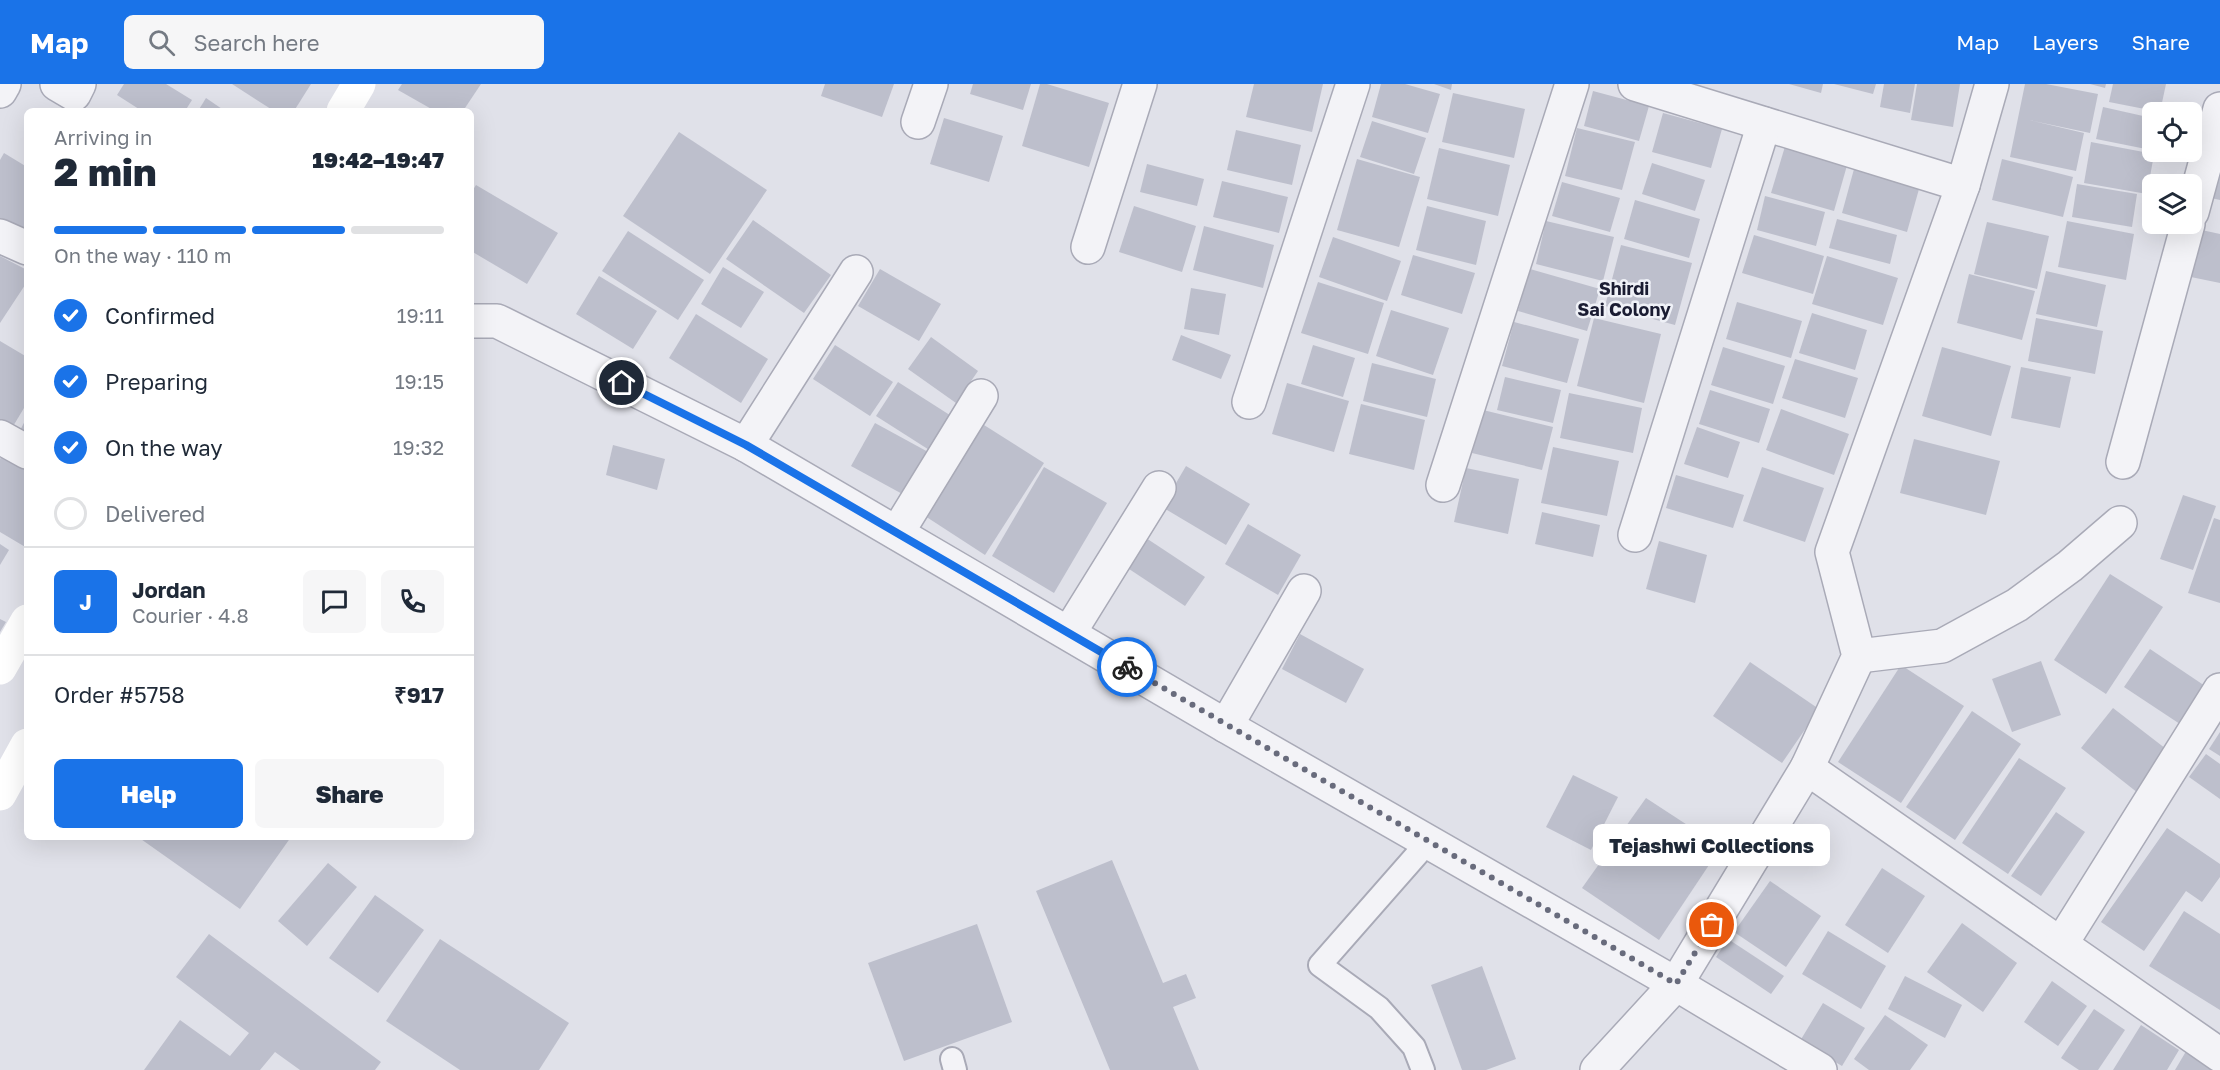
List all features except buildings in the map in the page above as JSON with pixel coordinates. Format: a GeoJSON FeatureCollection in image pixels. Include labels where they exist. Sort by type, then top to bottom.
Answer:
{"type":"FeatureCollection","features":[{"type":"Feature","properties":{"kind":"main road"},"geometry":{"type":"LineString","coordinates":[[345,108],[359,84]]}},
{"type":"Feature","properties":{"kind":"main road"},"geometry":{"type":"LineString","coordinates":[[0,668],[24,626]]}},
{"type":"Feature","properties":{"kind":"main road"},"geometry":{"type":"LineString","coordinates":[[0,794],[24,750]]}},
{"type":"Feature","properties":{"kind":"street"},"geometry":{"type":"LineString","coordinates":[[0,91],[4,84]]}},
{"type":"Feature","properties":{"kind":"street"},"geometry":{"type":"LineString","coordinates":[[57,84],[74,94],[79,84]]}},
{"type":"Feature","properties":{"kind":"street"},"geometry":{"type":"LineString","coordinates":[[918,122],[931,84]]}},
{"type":"Feature","properties":{"kind":"street"},"geometry":{"type":"LineString","coordinates":[[1088,247],[1140,84]]}},
{"type":"Feature","properties":{"kind":"street"},"geometry":{"type":"LineString","coordinates":[[1249,402],[1353,84]]}},
{"type":"Feature","properties":{"kind":"street"},"geometry":{"type":"LineString","coordinates":[[1443,485],[1572,84]]}},
{"type":"Feature","properties":{"kind":"street"},"geometry":{"type":"LineString","coordinates":[[1635,84],[1963,184]]}},
{"type":"Feature","properties":{"kind":"street"},"geometry":{"type":"LineString","coordinates":[[1597,1070],[1676,984],[1807,768],[1859,656],[1832,552],[1963,184],[1992,84]]}},
{"type":"Feature","properties":{"kind":"street"},"geometry":{"type":"LineString","coordinates":[[2202,175],[2220,109]]}},
{"type":"Feature","properties":{"kind":"street"},"geometry":{"type":"LineString","coordinates":[[1635,535],[1764,124]]}},
{"type":"Feature","properties":{"kind":"street"},"geometry":{"type":"LineString","coordinates":[[2123,462],[2185,234]]}},
{"type":"Feature","properties":{"kind":"street"},"geometry":{"type":"LineString","coordinates":[[0,236],[24,247]]}},
{"type":"Feature","properties":{"kind":"street"},"geometry":{"type":"LineString","coordinates":[[746,445],[855,272]]}},
{"type":"Feature","properties":{"kind":"street"},"geometry":{"type":"LineString","coordinates":[[474,321],[497,321],[746,445],[1226,726],[1676,984],[1820,1070]]}},
{"type":"Feature","properties":{"kind":"street"},"geometry":{"type":"LineString","coordinates":[[897,533],[981,396]]}},
{"type":"Feature","properties":{"kind":"street"},"geometry":{"type":"LineString","coordinates":[[0,437],[24,450]]}},
{"type":"Feature","properties":{"kind":"street"},"geometry":{"type":"LineString","coordinates":[[1069,633],[1159,488]]}},
{"type":"Feature","properties":{"kind":"street"},"geometry":{"type":"LineString","coordinates":[[1859,656],[1942,646],[2017,605],[2070,566],[2120,523]]}},
{"type":"Feature","properties":{"kind":"street"},"geometry":{"type":"LineString","coordinates":[[1226,726],[1304,591]]}},
{"type":"Feature","properties":{"kind":"street"},"geometry":{"type":"LineString","coordinates":[[2061,944],[2220,690]]}},
{"type":"Feature","properties":{"kind":"street"},"geometry":{"type":"LineString","coordinates":[[1807,768],[2220,1055]]}},
{"type":"Feature","properties":{"kind":"lane"},"geometry":{"type":"LineString","coordinates":[[1423,1070],[1414,1047],[1379,1008],[1320,965],[1428,842]]}},
{"type":"Feature","properties":{"kind":"way so far"},"geometry":{"type":"LineString","coordinates":[[1127,667],[1676,984],[1712,925]]}},
{"type":"Feature","properties":{"kind":"place","name":"Tejashwi Collections"},"geometry":{"type":"Point","coordinates":[1712,925]}},
{"type":"Feature","properties":{"kind":"district","name":"Shirdi Sai Colony"},"geometry":{"type":"Point","coordinates":[1624,298]}},
{"type":"Feature","properties":{"kind":"route"},"geometry":{"type":"LineString","coordinates":[[622,383],[746,445],[1127,667]]}}]}
